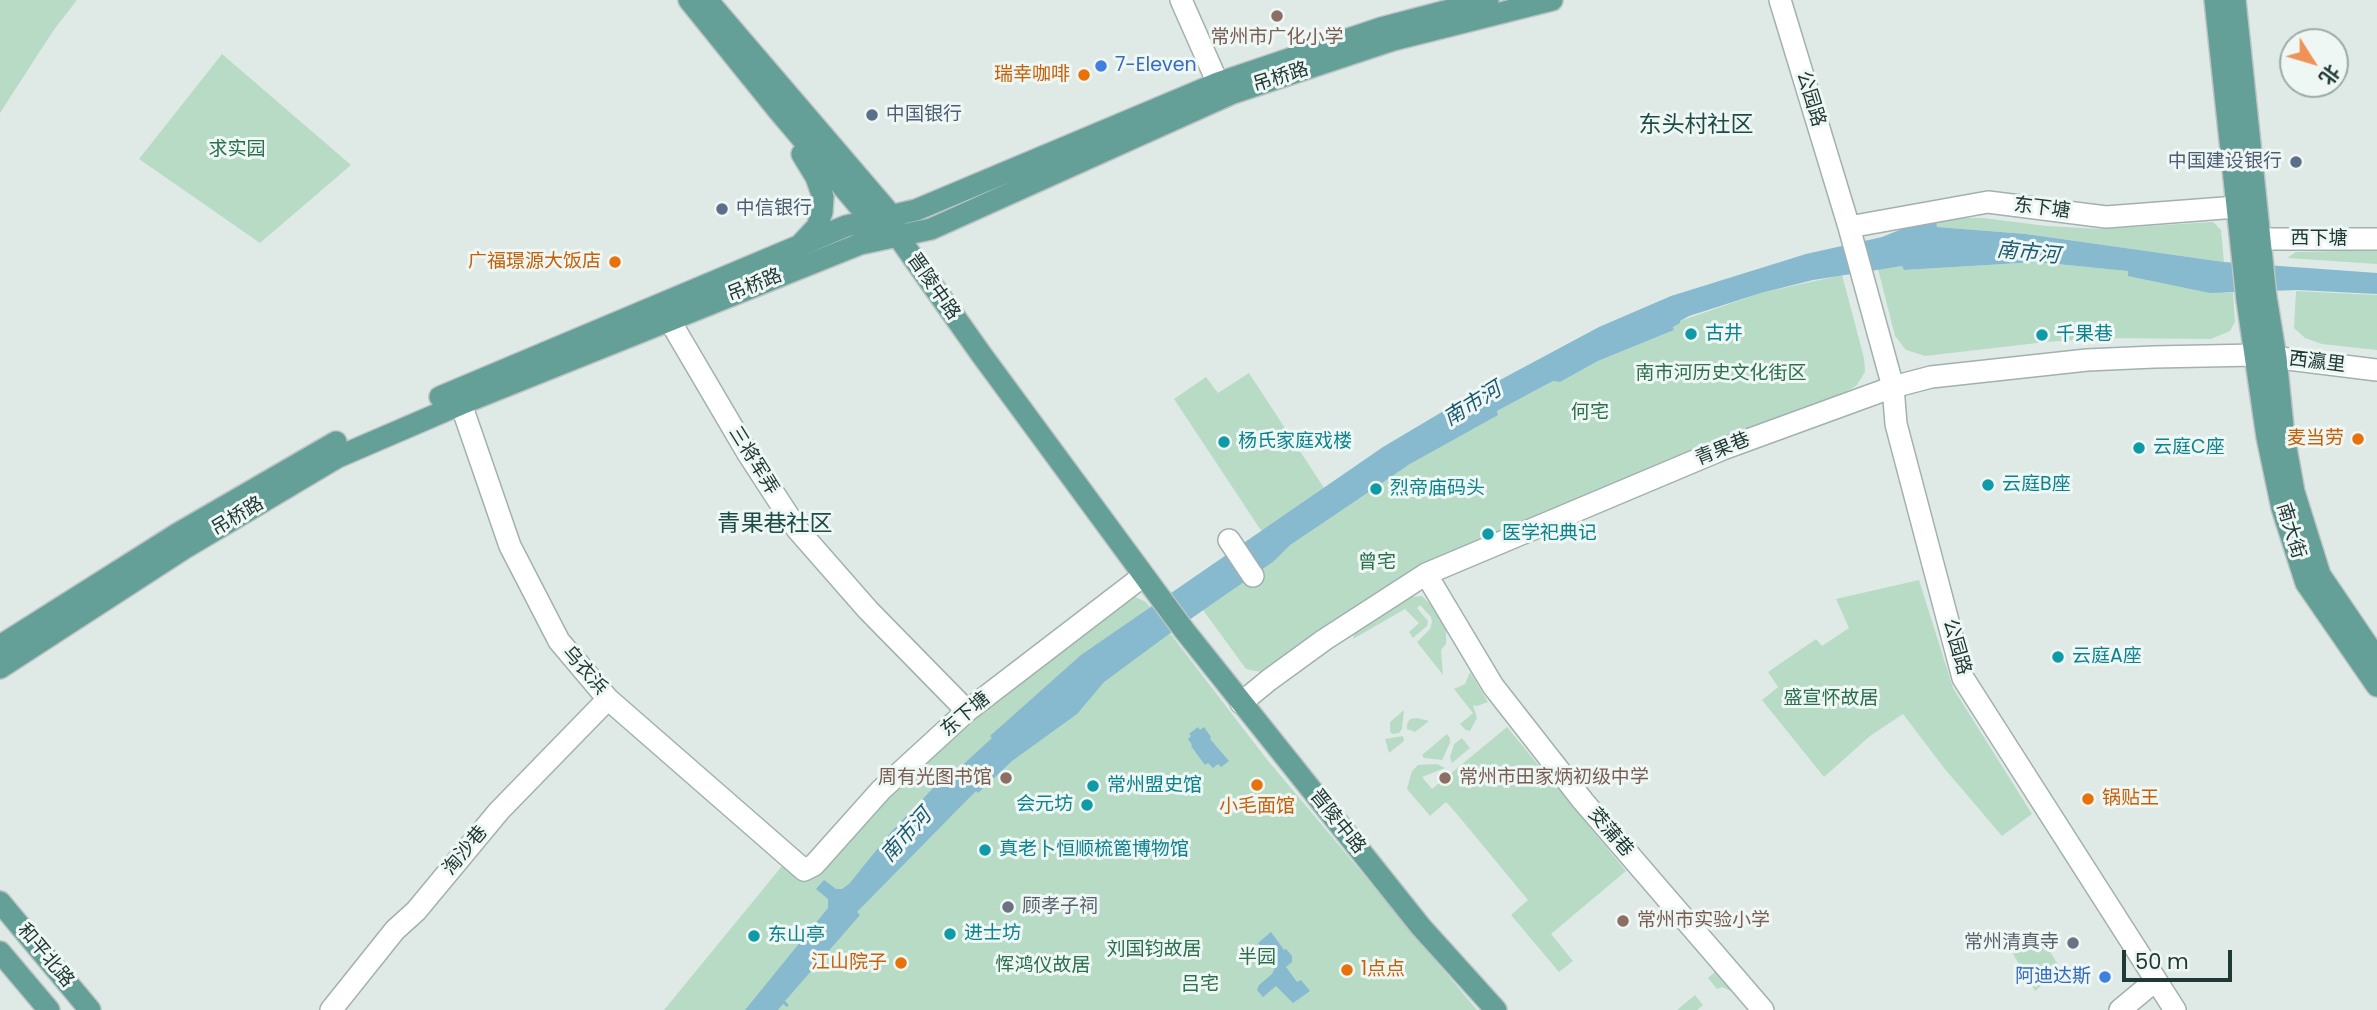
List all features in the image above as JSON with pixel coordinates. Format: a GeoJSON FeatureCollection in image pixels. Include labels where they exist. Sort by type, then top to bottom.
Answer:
{"type":"FeatureCollection","features":[{"type":"Feature","properties":{"kind":"main road","name":"晋陵中路"},"geometry":{"type":"LineString","coordinates":[[689,0],[777,110],[870,219],[895,225]]}},
{"type":"Feature","properties":{"kind":"main road","name":"晋陵中路"},"geometry":{"type":"LineString","coordinates":[[707,0],[895,225],[1184,630],[1415,919],[1493,1009]]}},
{"type":"Feature","properties":{"kind":"main road","name":"吊桥路"},"geometry":{"type":"LineString","coordinates":[[0,668],[185,548],[338,457],[461,404],[860,244],[895,225],[931,229],[1221,90],[1381,28],[1488,0]]}},
{"type":"Feature","properties":{"kind":"main road","name":"吊桥路"},"geometry":{"type":"LineString","coordinates":[[1221,90],[1394,40],[1552,0]]}},
{"type":"Feature","properties":{"kind":"main road"},"geometry":{"type":"LineString","coordinates":[[2215,0],[2237,207],[2255,251]]}},
{"type":"Feature","properties":{"kind":"main road"},"geometry":{"type":"LineString","coordinates":[[2235,0],[2255,251],[2256,299],[2266,357]]}},
{"type":"Feature","properties":{"kind":"main road"},"geometry":{"type":"LineString","coordinates":[[777,110],[816,177],[823,197],[817,227],[799,245]]}},
{"type":"Feature","properties":{"kind":"main road","name":"吊桥路"},"geometry":{"type":"LineString","coordinates":[[0,646],[177,534],[332,444],[799,245],[870,219]]}},
{"type":"Feature","properties":{"kind":"main road","name":"南大街"},"geometry":{"type":"LineString","coordinates":[[2266,357],[2294,492],[2320,575],[2377,659]]}},
{"type":"Feature","properties":{"kind":"main road","name":"南大街"},"geometry":{"type":"LineString","coordinates":[[2266,357],[2267,437],[2282,508],[2306,583],[2377,686]]}},
{"type":"Feature","properties":{"kind":"main road","name":"和平北路"},"geometry":{"type":"LineString","coordinates":[[0,902],[90,1010]]}},
{"type":"Feature","properties":{"kind":"main road","name":"和平北路"},"geometry":{"type":"LineString","coordinates":[[0,952],[50,1010]]}},
{"type":"Feature","properties":{"kind":"street"},"geometry":{"type":"LineString","coordinates":[[1181,0],[1221,90]]}},
{"type":"Feature","properties":{"kind":"street","name":"公园路"},"geometry":{"type":"LineString","coordinates":[[1780,0],[1893,387],[1896,424],[1963,678],[2175,1010]]}},
{"type":"Feature","properties":{"kind":"street","name":"东下塘"},"geometry":{"type":"LineString","coordinates":[[1850,233],[1988,202],[2106,217],[2237,207]]}},
{"type":"Feature","properties":{"kind":"street","name":"西下塘"},"geometry":{"type":"LineString","coordinates":[[2255,251],[2377,239]]}},
{"type":"Feature","properties":{"kind":"street","name":"三将军弄"},"geometry":{"type":"LineString","coordinates":[[670,321],[747,452],[797,529],[868,610],[967,711]]}},
{"type":"Feature","properties":{"kind":"street","name":"青果巷"},"geometry":{"type":"LineString","coordinates":[[1241,703],[1324,639],[1426,574],[1723,449],[1893,387],[1931,377],[2087,360],[2266,357]]}},
{"type":"Feature","properties":{"kind":"street","name":"西瀛里"},"geometry":{"type":"LineString","coordinates":[[2266,357],[2377,370]]}},
{"type":"Feature","properties":{"kind":"street","name":"乌衣浜"},"geometry":{"type":"LineString","coordinates":[[461,404],[510,546],[559,641],[608,699],[804,870]]}},
{"type":"Feature","properties":{"kind":"street"},"geometry":{"type":"LineString","coordinates":[[1230,542],[1253,576]]}},
{"type":"Feature","properties":{"kind":"street","name":"茭蒲巷"},"geometry":{"type":"LineString","coordinates":[[1426,574],[1501,696],[1583,801],[1763,1010]]}},
{"type":"Feature","properties":{"kind":"street","name":"东下塘"},"geometry":{"type":"LineString","coordinates":[[804,870],[814,865],[881,790],[967,711],[1150,585]]}},
{"type":"Feature","properties":{"kind":"street","name":"淘沙巷"},"geometry":{"type":"LineString","coordinates":[[331,1010],[395,930],[415,911],[499,811],[608,699]]}},
{"type":"Feature","properties":{"kind":"street"},"geometry":{"type":"LineString","coordinates":[[2120,1010],[2156,981]]}},
{"type":"Feature","properties":{"kind":"green space"},"geometry":{"type":"Polygon","coordinates":[[[0,0],[77,0],[53,31],[0,113],[0,0]]]}},
{"type":"Feature","properties":{"kind":"green space","name":"求实园"},"geometry":{"type":"Polygon","coordinates":[[[222,54],[351,165],[260,243],[139,159],[222,54]]]}},
{"type":"Feature","properties":{"kind":"green space"},"geometry":{"type":"Polygon","coordinates":[[[1962,218],[2100,229],[2213,222],[2221,230],[2224,262],[2026,234],[1937,227],[1936,221],[1962,218]]]}},
{"type":"Feature","properties":{"kind":"green space"},"geometry":{"type":"Polygon","coordinates":[[[2377,250],[2377,264],[2287,258],[2296,252],[2377,250]]]}},
{"type":"Feature","properties":{"kind":"green space"},"geometry":{"type":"Polygon","coordinates":[[[2037,262],[2129,271],[2128,275],[2233,293],[2235,322],[2230,331],[2211,339],[2104,338],[1925,356],[1906,350],[1895,336],[1878,269],[1903,266],[1904,270],[2037,262]]]}},
{"type":"Feature","properties":{"kind":"green space","name":"南市河历史文化街区"},"geometry":{"type":"Polygon","coordinates":[[[1842,275],[1864,358],[1865,372],[1856,386],[1842,394],[1418,568],[1261,672],[1246,669],[1203,610],[1278,556],[1174,399],[1206,377],[1218,393],[1249,373],[1339,511],[1410,464],[1498,414],[1497,411],[1553,381],[1560,382],[1598,361],[1674,330],[1673,327],[1680,321],[1761,293],[1842,275]]]}},
{"type":"Feature","properties":{"kind":"green space"},"geometry":{"type":"Polygon","coordinates":[[[2296,291],[2377,295],[2377,350],[2322,344],[2305,338],[2294,328],[2296,291]]]}},
{"type":"Feature","properties":{"kind":"green space","name":"盛宣怀故居"},"geometry":{"type":"Polygon","coordinates":[[[1919,580],[1953,688],[2032,814],[2002,836],[1944,768],[1903,714],[1870,736],[1824,777],[1762,700],[1778,687],[1768,672],[1816,639],[1822,646],[1849,628],[1836,599],[1919,580]]]}},
{"type":"Feature","properties":{"kind":"green space"},"geometry":{"type":"Polygon","coordinates":[[[1422,596],[1432,606],[1446,630],[1446,644],[1441,650],[1443,675],[1417,642],[1430,629],[1432,622],[1420,605],[1417,608],[1428,621],[1427,626],[1413,638],[1409,632],[1419,623],[1405,609],[1353,639],[1354,634],[1411,597],[1422,596]]]}},
{"type":"Feature","properties":{"kind":"green space"},"geometry":{"type":"Polygon","coordinates":[[[1135,597],[1146,602],[1265,757],[1477,1010],[664,1010],[782,866],[800,880],[813,879],[884,799],[973,718],[1123,601],[1135,597]]]}},
{"type":"Feature","properties":{"kind":"green space"},"geometry":{"type":"Polygon","coordinates":[[[1470,672],[1488,702],[1473,705],[1477,718],[1470,731],[1460,724],[1473,713],[1454,689],[1465,684],[1470,672]]]}},
{"type":"Feature","properties":{"kind":"green space"},"geometry":{"type":"Polygon","coordinates":[[[1404,710],[1402,729],[1393,734],[1390,732],[1390,722],[1404,710]]]}},
{"type":"Feature","properties":{"kind":"green space"},"geometry":{"type":"Polygon","coordinates":[[[1410,719],[1429,721],[1415,732],[1407,729],[1410,719]]]}},
{"type":"Feature","properties":{"kind":"green space"},"geometry":{"type":"Polygon","coordinates":[[[1507,727],[1626,871],[1551,934],[1573,961],[1559,972],[1511,915],[1528,900],[1456,813],[1446,802],[1430,816],[1407,789],[1412,771],[1418,765],[1437,764],[1445,768],[1422,777],[1432,789],[1507,727]]]}},
{"type":"Feature","properties":{"kind":"green space"},"geometry":{"type":"Polygon","coordinates":[[[1447,734],[1450,743],[1442,760],[1424,758],[1422,755],[1447,734]]]}},
{"type":"Feature","properties":{"kind":"green space"},"geometry":{"type":"Polygon","coordinates":[[[1403,736],[1404,741],[1389,753],[1385,739],[1403,736]]]}},
{"type":"Feature","properties":{"kind":"green space"},"geometry":{"type":"Polygon","coordinates":[[[1462,738],[1470,748],[1452,763],[1450,757],[1454,744],[1462,738]]]}},
{"type":"Feature","properties":{"kind":"green space"},"geometry":{"type":"Polygon","coordinates":[[[2040,936],[2061,969],[2035,991],[2013,954],[2040,936]]]}},
{"type":"Feature","properties":{"kind":"green space"},"geometry":{"type":"Polygon","coordinates":[[[1717,970],[1736,993],[1722,987],[1717,989],[1708,978],[1717,970]]]}},
{"type":"Feature","properties":{"kind":"green space"},"geometry":{"type":"Polygon","coordinates":[[[1695,995],[1703,1005],[1697,1010],[1677,1010],[1695,995]]]}},
{"type":"Feature","properties":{"kind":"water","name":"南市河"},"geometry":{"type":"Polygon","coordinates":[[[1936,221],[1937,227],[2026,234],[2224,262],[2377,273],[2377,294],[2298,290],[2210,293],[2128,276],[2128,271],[2037,262],[1904,270],[1902,266],[1813,280],[1689,316],[1673,327],[1674,330],[1598,361],[1560,382],[1553,381],[1497,411],[1498,415],[1410,464],[1290,545],[1274,561],[1104,682],[1077,714],[1012,761],[978,793],[976,791],[857,912],[860,915],[785,1001],[789,1005],[787,1007],[783,1004],[778,1010],[745,1010],[828,908],[828,899],[816,889],[824,880],[836,889],[842,889],[849,884],[891,832],[939,782],[942,784],[992,738],[990,736],[1081,655],[1383,447],[1457,403],[1599,327],[1671,296],[1806,254],[1882,237],[1907,227],[1936,221]]]}},
{"type":"Feature","properties":{"kind":"water"},"geometry":{"type":"Polygon","coordinates":[[[1198,727],[1200,730],[1204,727],[1210,739],[1229,761],[1221,767],[1218,764],[1213,768],[1208,763],[1205,765],[1191,746],[1189,734],[1198,727]]]}},
{"type":"Feature","properties":{"kind":"water"},"geometry":{"type":"Polygon","coordinates":[[[1271,932],[1292,956],[1292,962],[1286,967],[1297,982],[1301,980],[1310,991],[1293,1003],[1276,986],[1263,997],[1257,990],[1276,966],[1258,943],[1271,932]]]}},
{"type":"Feature","properties":{"kind":"place","name":"常州市广化小学"},"geometry":{"type":"Point","coordinates":[1277,16]}},
{"type":"Feature","properties":{"kind":"place","name":"7-Eleven"},"geometry":{"type":"Point","coordinates":[1101,66]}},
{"type":"Feature","properties":{"kind":"place","name":"瑞幸咖啡"},"geometry":{"type":"Point","coordinates":[1084,75]}},
{"type":"Feature","properties":{"kind":"place","name":"中国银行"},"geometry":{"type":"Point","coordinates":[872,115]}},
{"type":"Feature","properties":{"kind":"place","name":"中国建设银行"},"geometry":{"type":"Point","coordinates":[2296,162]}},
{"type":"Feature","properties":{"kind":"place","name":"中信银行"},"geometry":{"type":"Point","coordinates":[722,209]}},
{"type":"Feature","properties":{"kind":"place","name":"广福璟源大饭店"},"geometry":{"type":"Point","coordinates":[615,262]}},
{"type":"Feature","properties":{"kind":"place","name":"古井"},"geometry":{"type":"Point","coordinates":[1691,334]}},
{"type":"Feature","properties":{"kind":"place","name":"千果巷"},"geometry":{"type":"Point","coordinates":[2042,335]}},
{"type":"Feature","properties":{"kind":"place","name":"麦当劳"},"geometry":{"type":"Point","coordinates":[2358,439]}},
{"type":"Feature","properties":{"kind":"place","name":"杨氏家庭戏楼"},"geometry":{"type":"Point","coordinates":[1224,442]}},
{"type":"Feature","properties":{"kind":"place","name":"云庭C座"},"geometry":{"type":"Point","coordinates":[2139,448]}},
{"type":"Feature","properties":{"kind":"place","name":"云庭B座"},"geometry":{"type":"Point","coordinates":[1988,485]}},
{"type":"Feature","properties":{"kind":"place","name":"烈帝庙码头"},"geometry":{"type":"Point","coordinates":[1376,489]}},
{"type":"Feature","properties":{"kind":"place","name":"医学祀典记"},"geometry":{"type":"Point","coordinates":[1488,534]}},
{"type":"Feature","properties":{"kind":"place","name":"云庭A座"},"geometry":{"type":"Point","coordinates":[2058,657]}},
{"type":"Feature","properties":{"kind":"place","name":"周有光图书馆"},"geometry":{"type":"Point","coordinates":[1006,778]}},
{"type":"Feature","properties":{"kind":"place","name":"常州市田家炳初级中学"},"geometry":{"type":"Point","coordinates":[1445,778]}},
{"type":"Feature","properties":{"kind":"place","name":"小毛面馆"},"geometry":{"type":"Point","coordinates":[1257,785]}},
{"type":"Feature","properties":{"kind":"place","name":"常州盟史馆"},"geometry":{"type":"Point","coordinates":[1093,786]}},
{"type":"Feature","properties":{"kind":"place","name":"锅贴王"},"geometry":{"type":"Point","coordinates":[2088,799]}},
{"type":"Feature","properties":{"kind":"place","name":"会元坊"},"geometry":{"type":"Point","coordinates":[1087,805]}},
{"type":"Feature","properties":{"kind":"place","name":"真老卜恒顺梳篦博物馆"},"geometry":{"type":"Point","coordinates":[985,850]}},
{"type":"Feature","properties":{"kind":"place","name":"顾孝子祠"},"geometry":{"type":"Point","coordinates":[1008,907]}},
{"type":"Feature","properties":{"kind":"place","name":"常州市实验小学"},"geometry":{"type":"Point","coordinates":[1623,921]}},
{"type":"Feature","properties":{"kind":"place","name":"进士坊"},"geometry":{"type":"Point","coordinates":[950,934]}},
{"type":"Feature","properties":{"kind":"place","name":"东山亭"},"geometry":{"type":"Point","coordinates":[754,936]}},
{"type":"Feature","properties":{"kind":"place","name":"常州清真寺"},"geometry":{"type":"Point","coordinates":[2073,943]}},
{"type":"Feature","properties":{"kind":"place","name":"江山院子"},"geometry":{"type":"Point","coordinates":[901,963]}},
{"type":"Feature","properties":{"kind":"place","name":"1点点"},"geometry":{"type":"Point","coordinates":[1347,970]}},
{"type":"Feature","properties":{"kind":"place","name":"阿迪达斯"},"geometry":{"type":"Point","coordinates":[2105,977]}},
{"type":"Feature","properties":{"kind":"district","name":"东头村社区"},"geometry":{"type":"Point","coordinates":[1696,126]}},
{"type":"Feature","properties":{"kind":"district","name":"青果巷社区"},"geometry":{"type":"Point","coordinates":[775,525]}},
{"type":"Feature","properties":{"kind":"park label","name":"何宅"},"geometry":{"type":"Point","coordinates":[1590,413]}},
{"type":"Feature","properties":{"kind":"park label","name":"曾宅"},"geometry":{"type":"Point","coordinates":[1377,563]}},
{"type":"Feature","properties":{"kind":"park label","name":"刘国钧故居"},"geometry":{"type":"Point","coordinates":[1154,950]}},
{"type":"Feature","properties":{"kind":"park label","name":"半园"},"geometry":{"type":"Point","coordinates":[1257,958]}},
{"type":"Feature","properties":{"kind":"park label","name":"恽鸿仪故居"},"geometry":{"type":"Point","coordinates":[1043,966]}},
{"type":"Feature","properties":{"kind":"park label","name":"吕宅"},"geometry":{"type":"Point","coordinates":[1200,985]}}]}
